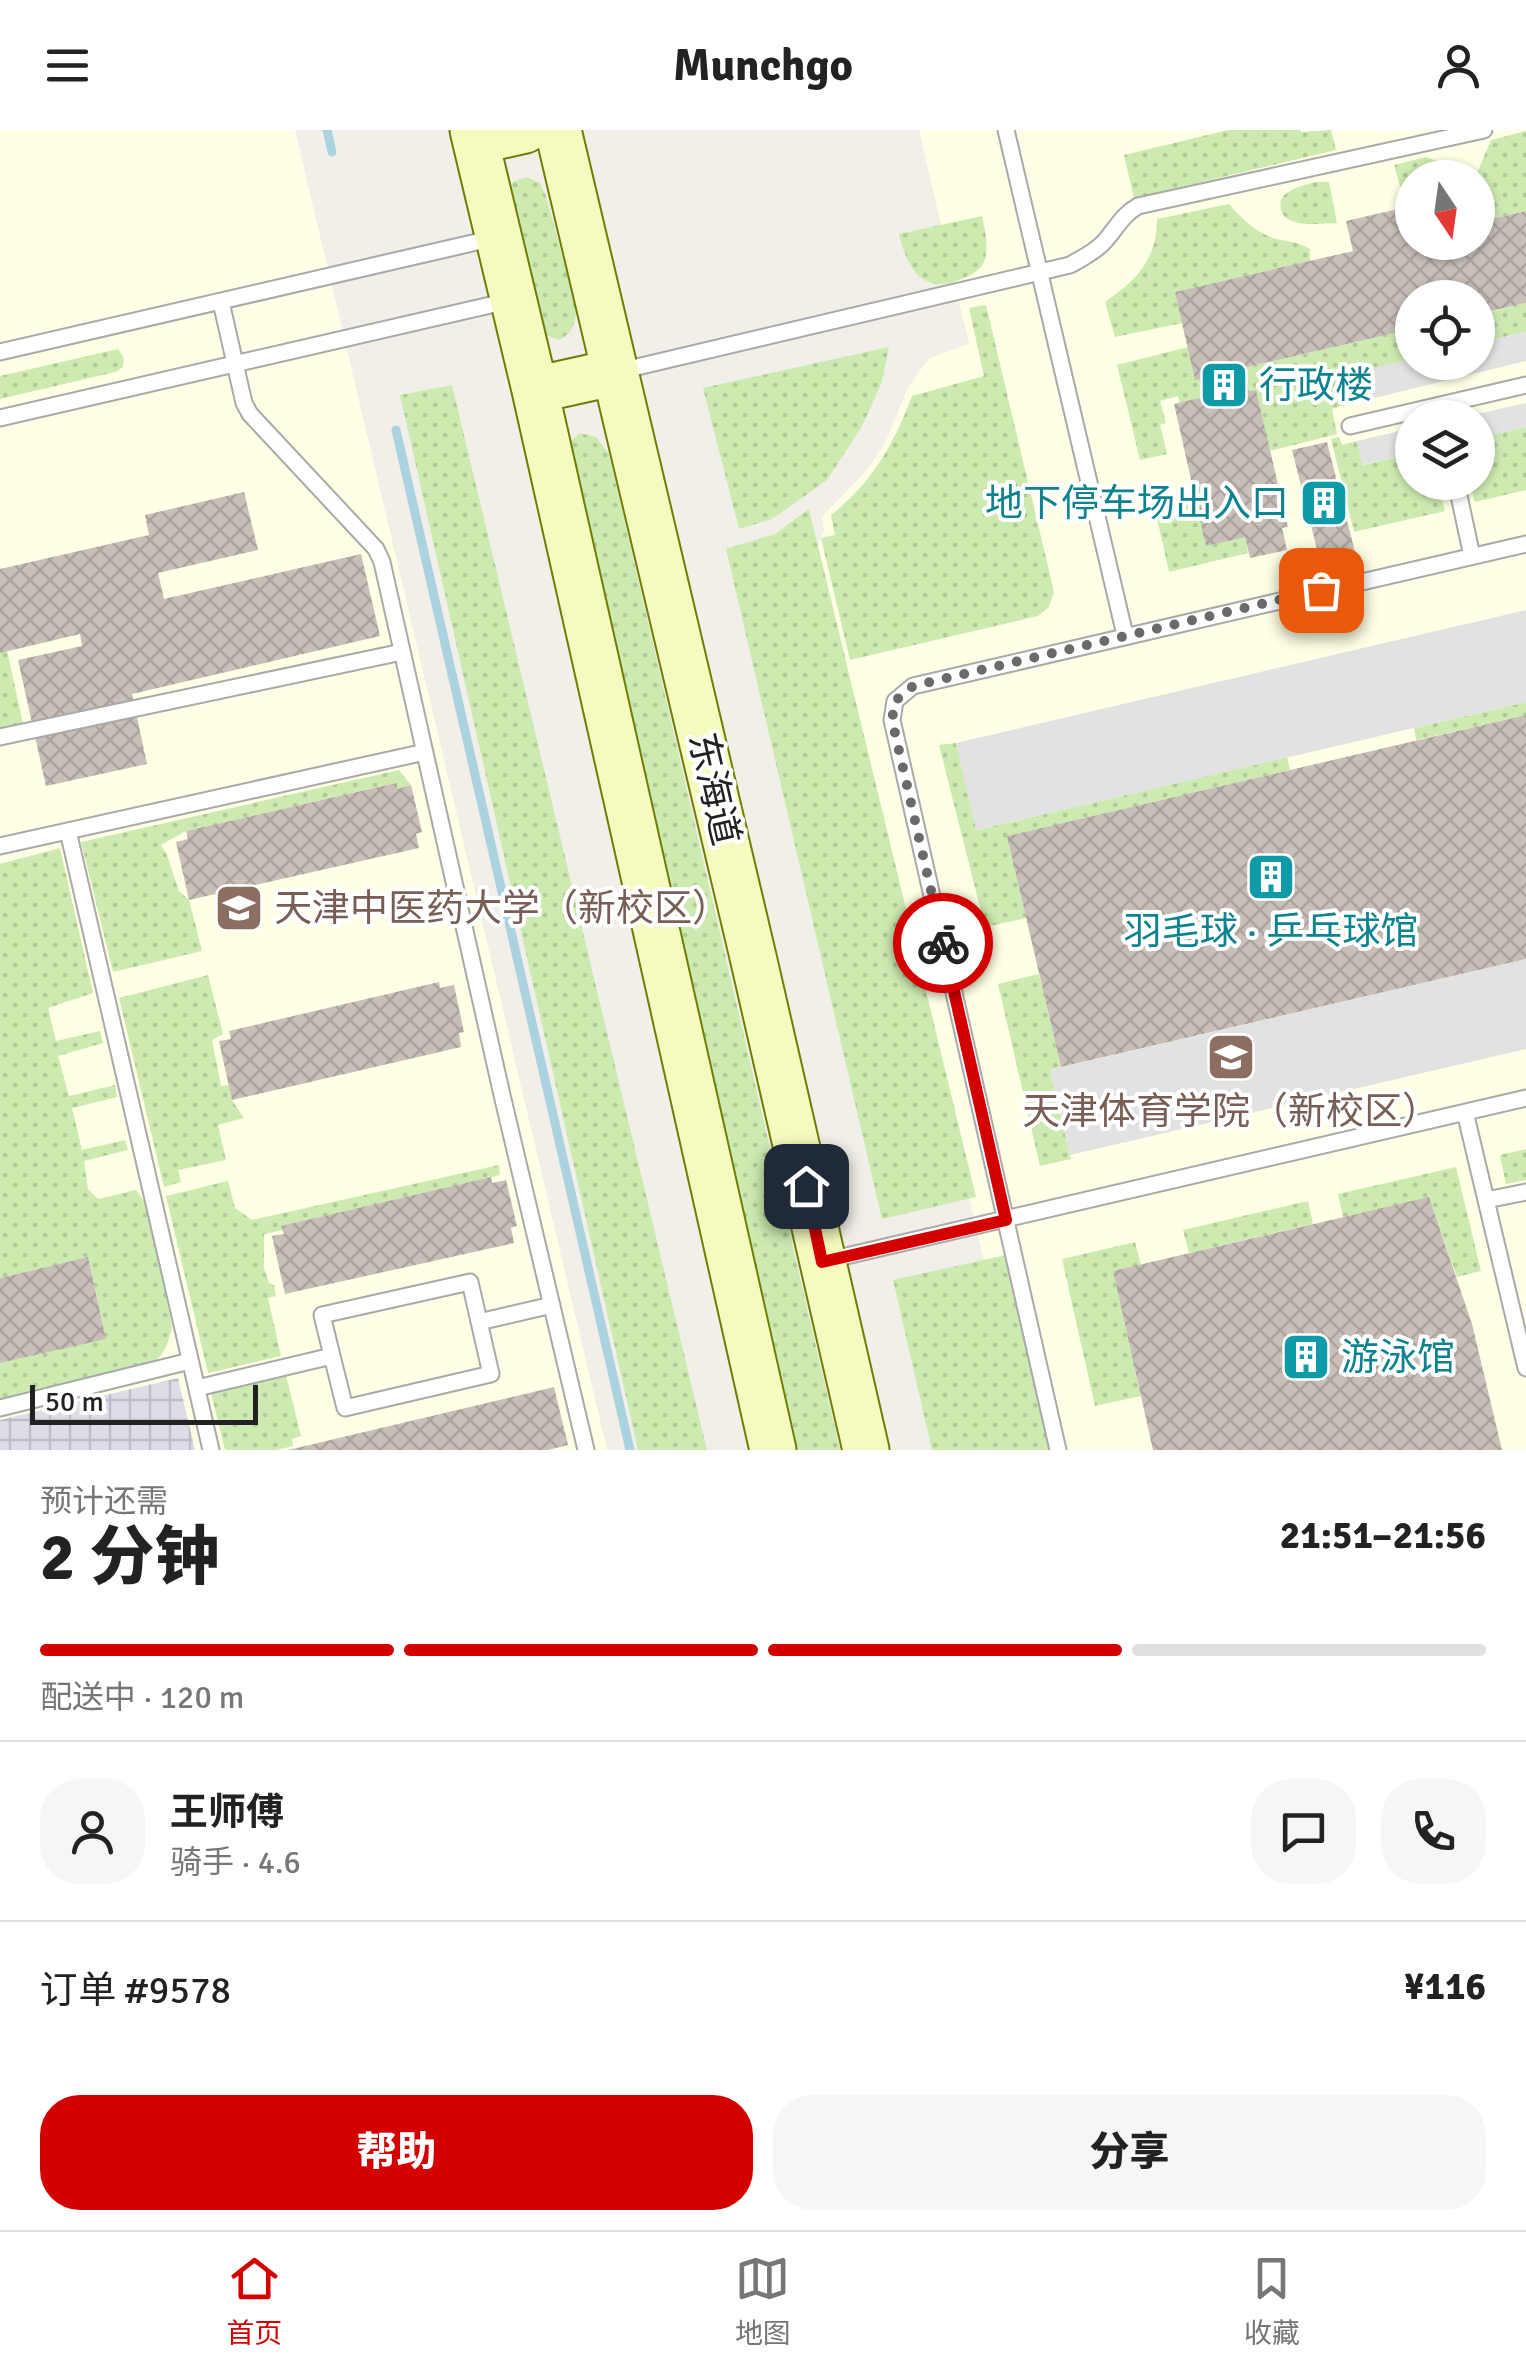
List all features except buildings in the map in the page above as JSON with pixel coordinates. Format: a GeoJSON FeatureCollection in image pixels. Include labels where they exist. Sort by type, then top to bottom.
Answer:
{"type":"FeatureCollection","features":[{"type":"Feature","properties":{"kind":"main road"},"geometry":{"type":"LineString","coordinates":[[525,130],[475,136],[774,1450]]}},
{"type":"Feature","properties":{"kind":"main road","name":"东海道"},"geometry":{"type":"LineString","coordinates":[[558,130],[866,1450]]}},
{"type":"Feature","properties":{"kind":"main road"},"geometry":{"type":"LineString","coordinates":[[535,390],[616,372]]}},
{"type":"Feature","properties":{"kind":"lane"},"geometry":{"type":"LineString","coordinates":[[1006,130],[1126,635]]}},
{"type":"Feature","properties":{"kind":"lane"},"geometry":{"type":"LineString","coordinates":[[616,372],[1070,264],[1091,254],[1115,225],[1138,206],[1484,130]]}},
{"type":"Feature","properties":{"kind":"lane"},"geometry":{"type":"LineString","coordinates":[[0,352],[498,236]]}},
{"type":"Feature","properties":{"kind":"lane"},"geometry":{"type":"LineString","coordinates":[[0,418],[512,300]]}},
{"type":"Feature","properties":{"kind":"lane"},"geometry":{"type":"LineString","coordinates":[[220,302],[250,414],[376,549],[382,562],[586,1450]]}},
{"type":"Feature","properties":{"kind":"lane"},"geometry":{"type":"LineString","coordinates":[[1478,400],[1526,385]]}},
{"type":"Feature","properties":{"kind":"lane"},"geometry":{"type":"LineString","coordinates":[[1350,426],[1395,419]]}},
{"type":"Feature","properties":{"kind":"lane"},"geometry":{"type":"LineString","coordinates":[[1460,500],[1472,556]]}},
{"type":"Feature","properties":{"kind":"lane"},"geometry":{"type":"LineString","coordinates":[[1058,1450],[892,720],[895,701],[913,686],[1526,544]]}},
{"type":"Feature","properties":{"kind":"lane"},"geometry":{"type":"LineString","coordinates":[[0,737],[402,652]]}},
{"type":"Feature","properties":{"kind":"lane"},"geometry":{"type":"LineString","coordinates":[[0,846],[424,752]]}},
{"type":"Feature","properties":{"kind":"lane"},"geometry":{"type":"LineString","coordinates":[[68,831],[211,1450]]}},
{"type":"Feature","properties":{"kind":"lane"},"geometry":{"type":"LineString","coordinates":[[822,1262],[1526,1098]]}},
{"type":"Feature","properties":{"kind":"lane"},"geometry":{"type":"LineString","coordinates":[[1465,1112],[1526,1368]]}},
{"type":"Feature","properties":{"kind":"lane"},"geometry":{"type":"LineString","coordinates":[[1486,1200],[1526,1192]]}},
{"type":"Feature","properties":{"kind":"lane"},"geometry":{"type":"LineString","coordinates":[[470,1282],[479,1322],[490,1374],[345,1408],[322,1316],[470,1282]]}},
{"type":"Feature","properties":{"kind":"lane"},"geometry":{"type":"LineString","coordinates":[[479,1322],[552,1305]]}},
{"type":"Feature","properties":{"kind":"lane"},"geometry":{"type":"LineString","coordinates":[[197,1388],[332,1356]]}},
{"type":"Feature","properties":{"kind":"lane"},"geometry":{"type":"LineString","coordinates":[[0,1408],[190,1360]]}},
{"type":"Feature","properties":{"kind":"shaded area","name":"天津中医药大学（新校区）"},"geometry":{"type":"Polygon","coordinates":[[[0,130],[295,130],[607,1450],[0,1450],[0,130]]]}},
{"type":"Feature","properties":{"kind":"shaded area","name":"天津体育学院（新校区）"},"geometry":{"type":"Polygon","coordinates":[[[919,130],[1526,130],[1526,1450],[1028,1450],[818,546],[824,530],[822,517],[868,469],[886,441],[907,390],[930,358],[969,344],[919,130]]]}},
{"type":"Feature","properties":{"kind":"shaded area"},"geometry":{"type":"Polygon","coordinates":[[[1526,332],[1526,361],[1495,369],[1495,339],[1526,332]]]}},
{"type":"Feature","properties":{"kind":"shaded area"},"geometry":{"type":"Polygon","coordinates":[[[1395,363],[1395,380],[1448,380],[1341,406],[1334,377],[1395,363]]]}},
{"type":"Feature","properties":{"kind":"shaded area"},"geometry":{"type":"Polygon","coordinates":[[[1526,403],[1526,427],[1495,434],[1495,410],[1526,403]]]}},
{"type":"Feature","properties":{"kind":"shaded area"},"geometry":{"type":"Polygon","coordinates":[[[1395,432],[1395,457],[1362,465],[1357,441],[1395,432]]]}},
{"type":"Feature","properties":{"kind":"shaded area"},"geometry":{"type":"Polygon","coordinates":[[[1526,610],[1526,702],[976,830],[956,743],[1526,610]]]}},
{"type":"Feature","properties":{"kind":"shaded area"},"geometry":{"type":"Polygon","coordinates":[[[1526,959],[1526,1049],[1070,1155],[1050,1070],[1526,959]]]}},
{"type":"Feature","properties":{"kind":"shaded area"},"geometry":{"type":"Polygon","coordinates":[[[178,1378],[195,1450],[0,1450],[0,1420],[178,1378]]]}},
{"type":"Feature","properties":{"kind":"green space"},"geometry":{"type":"Polygon","coordinates":[[[1228,130],[1331,130],[1336,150],[1134,198],[1124,155],[1228,130]]]}},
{"type":"Feature","properties":{"kind":"green space"},"geometry":{"type":"Polygon","coordinates":[[[1526,131],[1526,211],[1495,218],[1495,160],[1483,160],[1491,140],[1526,131]]]}},
{"type":"Feature","properties":{"kind":"green space"},"geometry":{"type":"Polygon","coordinates":[[[526,177],[540,183],[546,196],[576,306],[573,326],[559,340],[546,335],[537,320],[507,197],[513,182],[526,177]]]}},
{"type":"Feature","properties":{"kind":"green space"},"geometry":{"type":"Polygon","coordinates":[[[1315,182],[1329,182],[1337,223],[1300,223],[1283,214],[1280,205],[1285,195],[1315,182]]]}},
{"type":"Feature","properties":{"kind":"green space"},"geometry":{"type":"Polygon","coordinates":[[[1229,204],[1263,233],[1310,249],[1310,261],[1176,292],[1182,323],[1115,337],[1105,302],[1143,267],[1153,246],[1157,219],[1229,204]]]}},
{"type":"Feature","properties":{"kind":"green space"},"geometry":{"type":"Polygon","coordinates":[[[982,216],[986,253],[978,270],[944,284],[924,280],[917,274],[899,234],[982,216]]]}},
{"type":"Feature","properties":{"kind":"green space"},"geometry":{"type":"Polygon","coordinates":[[[1526,303],[1526,332],[1495,339],[1495,311],[1526,303]]]}},
{"type":"Feature","properties":{"kind":"green space"},"geometry":{"type":"Polygon","coordinates":[[[986,305],[1054,592],[1049,607],[1038,616],[850,660],[821,538],[835,535],[831,515],[880,462],[912,396],[984,376],[969,308],[986,305]]]}},
{"type":"Feature","properties":{"kind":"green space"},"geometry":{"type":"Polygon","coordinates":[[[1395,333],[1395,363],[1335,378],[1341,406],[1332,409],[1337,434],[1270,451],[1256,390],[1249,391],[1243,368],[1395,333]]]}},
{"type":"Feature","properties":{"kind":"green space"},"geometry":{"type":"Polygon","coordinates":[[[889,347],[882,381],[871,407],[827,480],[772,519],[739,529],[703,388],[889,347]]]}},
{"type":"Feature","properties":{"kind":"green space"},"geometry":{"type":"Polygon","coordinates":[[[1188,347],[1203,397],[1180,403],[1178,396],[1160,401],[1166,423],[1160,425],[1167,454],[1140,460],[1117,365],[1188,347]]]}},
{"type":"Feature","properties":{"kind":"green space"},"geometry":{"type":"Polygon","coordinates":[[[118,349],[124,358],[123,367],[115,372],[0,399],[0,376],[118,349]]]}},
{"type":"Feature","properties":{"kind":"green space"},"geometry":{"type":"Polygon","coordinates":[[[452,385],[707,1450],[638,1450],[400,395],[452,385]]]}},
{"type":"Feature","properties":{"kind":"green space"},"geometry":{"type":"Polygon","coordinates":[[[1526,427],[1526,490],[1495,497],[1495,434],[1526,427]]]}},
{"type":"Feature","properties":{"kind":"green space"},"geometry":{"type":"Polygon","coordinates":[[[580,433],[596,437],[609,454],[840,1450],[798,1450],[568,465],[569,442],[580,433]]]}},
{"type":"Feature","properties":{"kind":"green space"},"geometry":{"type":"Polygon","coordinates":[[[1339,437],[1342,445],[1357,441],[1363,465],[1395,457],[1395,500],[1442,500],[1445,511],[1354,532],[1331,439],[1339,437]]]}},
{"type":"Feature","properties":{"kind":"green space"},"geometry":{"type":"Polygon","coordinates":[[[1195,494],[1245,537],[1248,553],[1169,572],[1154,505],[1195,494]]]}},
{"type":"Feature","properties":{"kind":"green space"},"geometry":{"type":"Polygon","coordinates":[[[809,509],[976,1197],[882,1219],[726,549],[775,534],[809,509]]]}},
{"type":"Feature","properties":{"kind":"green space"},"geometry":{"type":"Polygon","coordinates":[[[7,651],[23,723],[0,728],[0,653],[7,651]]]}},
{"type":"Feature","properties":{"kind":"green space"},"geometry":{"type":"Polygon","coordinates":[[[1526,702],[1526,715],[1416,740],[1414,728],[1526,702]]]}},
{"type":"Feature","properties":{"kind":"green space"},"geometry":{"type":"Polygon","coordinates":[[[956,743],[977,830],[1287,757],[1290,770],[1008,836],[1026,918],[985,927],[939,745],[956,743]]]}},
{"type":"Feature","properties":{"kind":"green space"},"geometry":{"type":"Polygon","coordinates":[[[399,770],[411,785],[397,789],[395,783],[186,831],[161,845],[179,891],[189,900],[202,951],[113,972],[81,842],[399,770]]]}},
{"type":"Feature","properties":{"kind":"green space"},"geometry":{"type":"Polygon","coordinates":[[[60,848],[93,993],[48,1008],[56,1041],[100,1031],[103,1043],[58,1056],[69,1096],[115,1085],[117,1097],[72,1108],[82,1150],[125,1140],[128,1150],[84,1161],[88,1189],[98,1199],[136,1190],[148,1206],[172,1326],[166,1347],[152,1364],[0,1403],[0,1363],[106,1338],[88,1257],[0,1278],[0,864],[60,848]]]}},
{"type":"Feature","properties":{"kind":"green space"},"geometry":{"type":"Polygon","coordinates":[[[1039,974],[1061,1067],[1050,1070],[1071,1159],[1040,1166],[998,984],[1039,974]]]}},
{"type":"Feature","properties":{"kind":"green space"},"geometry":{"type":"Polygon","coordinates":[[[208,975],[223,1034],[212,1040],[221,1086],[229,1085],[232,1100],[244,1118],[218,1125],[226,1160],[178,1170],[181,1182],[164,1187],[119,998],[208,975]]]}},
{"type":"Feature","properties":{"kind":"green space"},"geometry":{"type":"Polygon","coordinates":[[[1526,1149],[1526,1180],[1506,1184],[1500,1155],[1526,1149]]]}},
{"type":"Feature","properties":{"kind":"green space"},"geometry":{"type":"Polygon","coordinates":[[[499,1165],[500,1175],[282,1226],[283,1230],[264,1234],[264,1268],[276,1296],[268,1298],[281,1356],[208,1373],[166,1196],[228,1181],[235,1208],[252,1220],[499,1165]]]}},
{"type":"Feature","properties":{"kind":"green space"},"geometry":{"type":"Polygon","coordinates":[[[1456,1167],[1481,1271],[1457,1277],[1429,1198],[1343,1217],[1338,1194],[1456,1167]]]}},
{"type":"Feature","properties":{"kind":"green space"},"geometry":{"type":"Polygon","coordinates":[[[1308,1201],[1313,1224],[1189,1253],[1183,1230],[1308,1201]]]}},
{"type":"Feature","properties":{"kind":"green space"},"geometry":{"type":"Polygon","coordinates":[[[1135,1242],[1141,1265],[1113,1271],[1141,1396],[1095,1406],[1062,1259],[1135,1242]]]}},
{"type":"Feature","properties":{"kind":"green space"},"geometry":{"type":"Polygon","coordinates":[[[1006,1255],[1050,1450],[932,1450],[893,1280],[1006,1255]]]}},
{"type":"Feature","properties":{"kind":"green space"},"geometry":{"type":"Polygon","coordinates":[[[286,1375],[301,1436],[292,1439],[293,1446],[277,1450],[225,1450],[211,1393],[286,1375]]]}},
{"type":"Feature","properties":{"kind":"waterway"},"geometry":{"type":"LineString","coordinates":[[327,130],[332,152]]}},
{"type":"Feature","properties":{"kind":"waterway"},"geometry":{"type":"LineString","coordinates":[[396,430],[630,1450]]}},
{"type":"Feature","properties":{"kind":"way so far"},"geometry":{"type":"LineString","coordinates":[[943,943],[892,720],[895,701],[913,686],[1321,590]]}},
{"type":"Feature","properties":{"kind":"place","name":"行政楼"},"geometry":{"type":"Point","coordinates":[1224,385]}},
{"type":"Feature","properties":{"kind":"place","name":"地下停车场出入口"},"geometry":{"type":"Point","coordinates":[1324,503]}},
{"type":"Feature","properties":{"kind":"place","name":"羽毛球 · 乒乓球馆"},"geometry":{"type":"Point","coordinates":[1271,877]}},
{"type":"Feature","properties":{"kind":"place","name":"天津中医药大学（新校区）"},"geometry":{"type":"Point","coordinates":[239,908]}},
{"type":"Feature","properties":{"kind":"place","name":"天津体育学院（新校区）"},"geometry":{"type":"Point","coordinates":[1231,1057]}},
{"type":"Feature","properties":{"kind":"place","name":"游泳馆"},"geometry":{"type":"Point","coordinates":[1306,1357]}},
{"type":"Feature","properties":{"kind":"route"},"geometry":{"type":"LineString","coordinates":[[806,1186],[822,1262],[1006,1220],[943,943]]}}]}
